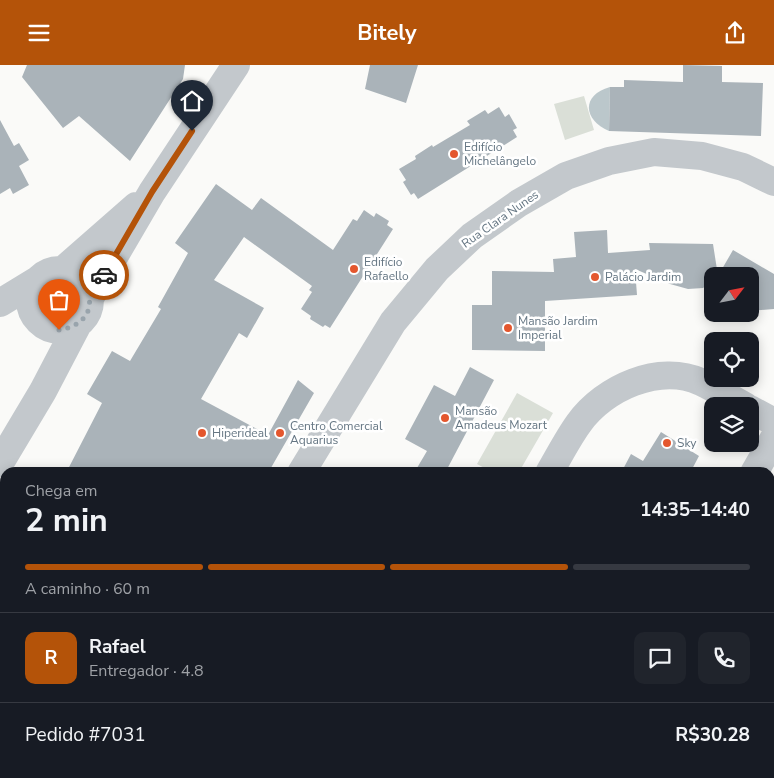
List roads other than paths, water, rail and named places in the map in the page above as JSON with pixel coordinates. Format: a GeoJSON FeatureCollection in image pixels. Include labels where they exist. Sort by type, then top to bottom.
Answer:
{"type":"FeatureCollection","features":[{"type":"Feature","properties":{"kind":"street"},"geometry":{"type":"LineString","coordinates":[[90,298],[152,192],[236,65]]}},
{"type":"Feature","properties":{"kind":"street","name":"Rua Clara Nunes"},"geometry":{"type":"LineString","coordinates":[[305,467],[393,321],[444,263],[472,236],[519,203],[566,176],[609,161],[654,152],[702,156],[743,167],[774,182]]}},
{"type":"Feature","properties":{"kind":"street"},"geometry":{"type":"LineString","coordinates":[[63,270],[152,192]]}},
{"type":"Feature","properties":{"kind":"street"},"geometry":{"type":"LineString","coordinates":[[0,303],[48,272],[63,270],[73,273],[82,279],[88,288],[90,298],[89,308],[85,317],[78,324],[43,391],[0,463]]}},
{"type":"Feature","properties":{"kind":"street"},"geometry":{"type":"LineString","coordinates":[[36,281],[30,300],[32,310],[38,320],[45,362],[43,391]]}},
{"type":"Feature","properties":{"kind":"street"},"geometry":{"type":"LineString","coordinates":[[0,317],[38,320],[49,327],[59,330],[78,324]]}},
{"type":"Feature","properties":{"kind":"street"},"geometry":{"type":"LineString","coordinates":[[553,467],[579,422],[599,402],[622,387],[652,377],[677,376],[700,381],[729,397]]}},
{"type":"Feature","properties":{"kind":"street"},"geometry":{"type":"LineString","coordinates":[[759,414],[774,423]]}},
{"type":"Feature","properties":{"kind":"street"},"geometry":{"type":"LineString","coordinates":[[757,467],[774,438]]}},
{"type":"Feature","properties":{"kind":"place","name":"Edifício Michelângelo"},"geometry":{"type":"Point","coordinates":[454,154]}},
{"type":"Feature","properties":{"kind":"place","name":"Edifício Rafaello"},"geometry":{"type":"Point","coordinates":[354,269]}},
{"type":"Feature","properties":{"kind":"place","name":"Palácio Jardim"},"geometry":{"type":"Point","coordinates":[595,277]}},
{"type":"Feature","properties":{"kind":"place","name":"Mansão Jardim Imperial"},"geometry":{"type":"Point","coordinates":[508,328]}},
{"type":"Feature","properties":{"kind":"place","name":"Mansão Amadeus Mozart"},"geometry":{"type":"Point","coordinates":[445,418]}},
{"type":"Feature","properties":{"kind":"place","name":"Hiperideal"},"geometry":{"type":"Point","coordinates":[202,433]}},
{"type":"Feature","properties":{"kind":"place","name":"Centro Comercial Aquarius"},"geometry":{"type":"Point","coordinates":[280,433]}},
{"type":"Feature","properties":{"kind":"place","name":"Sky"},"geometry":{"type":"Point","coordinates":[667,443]}}]}
